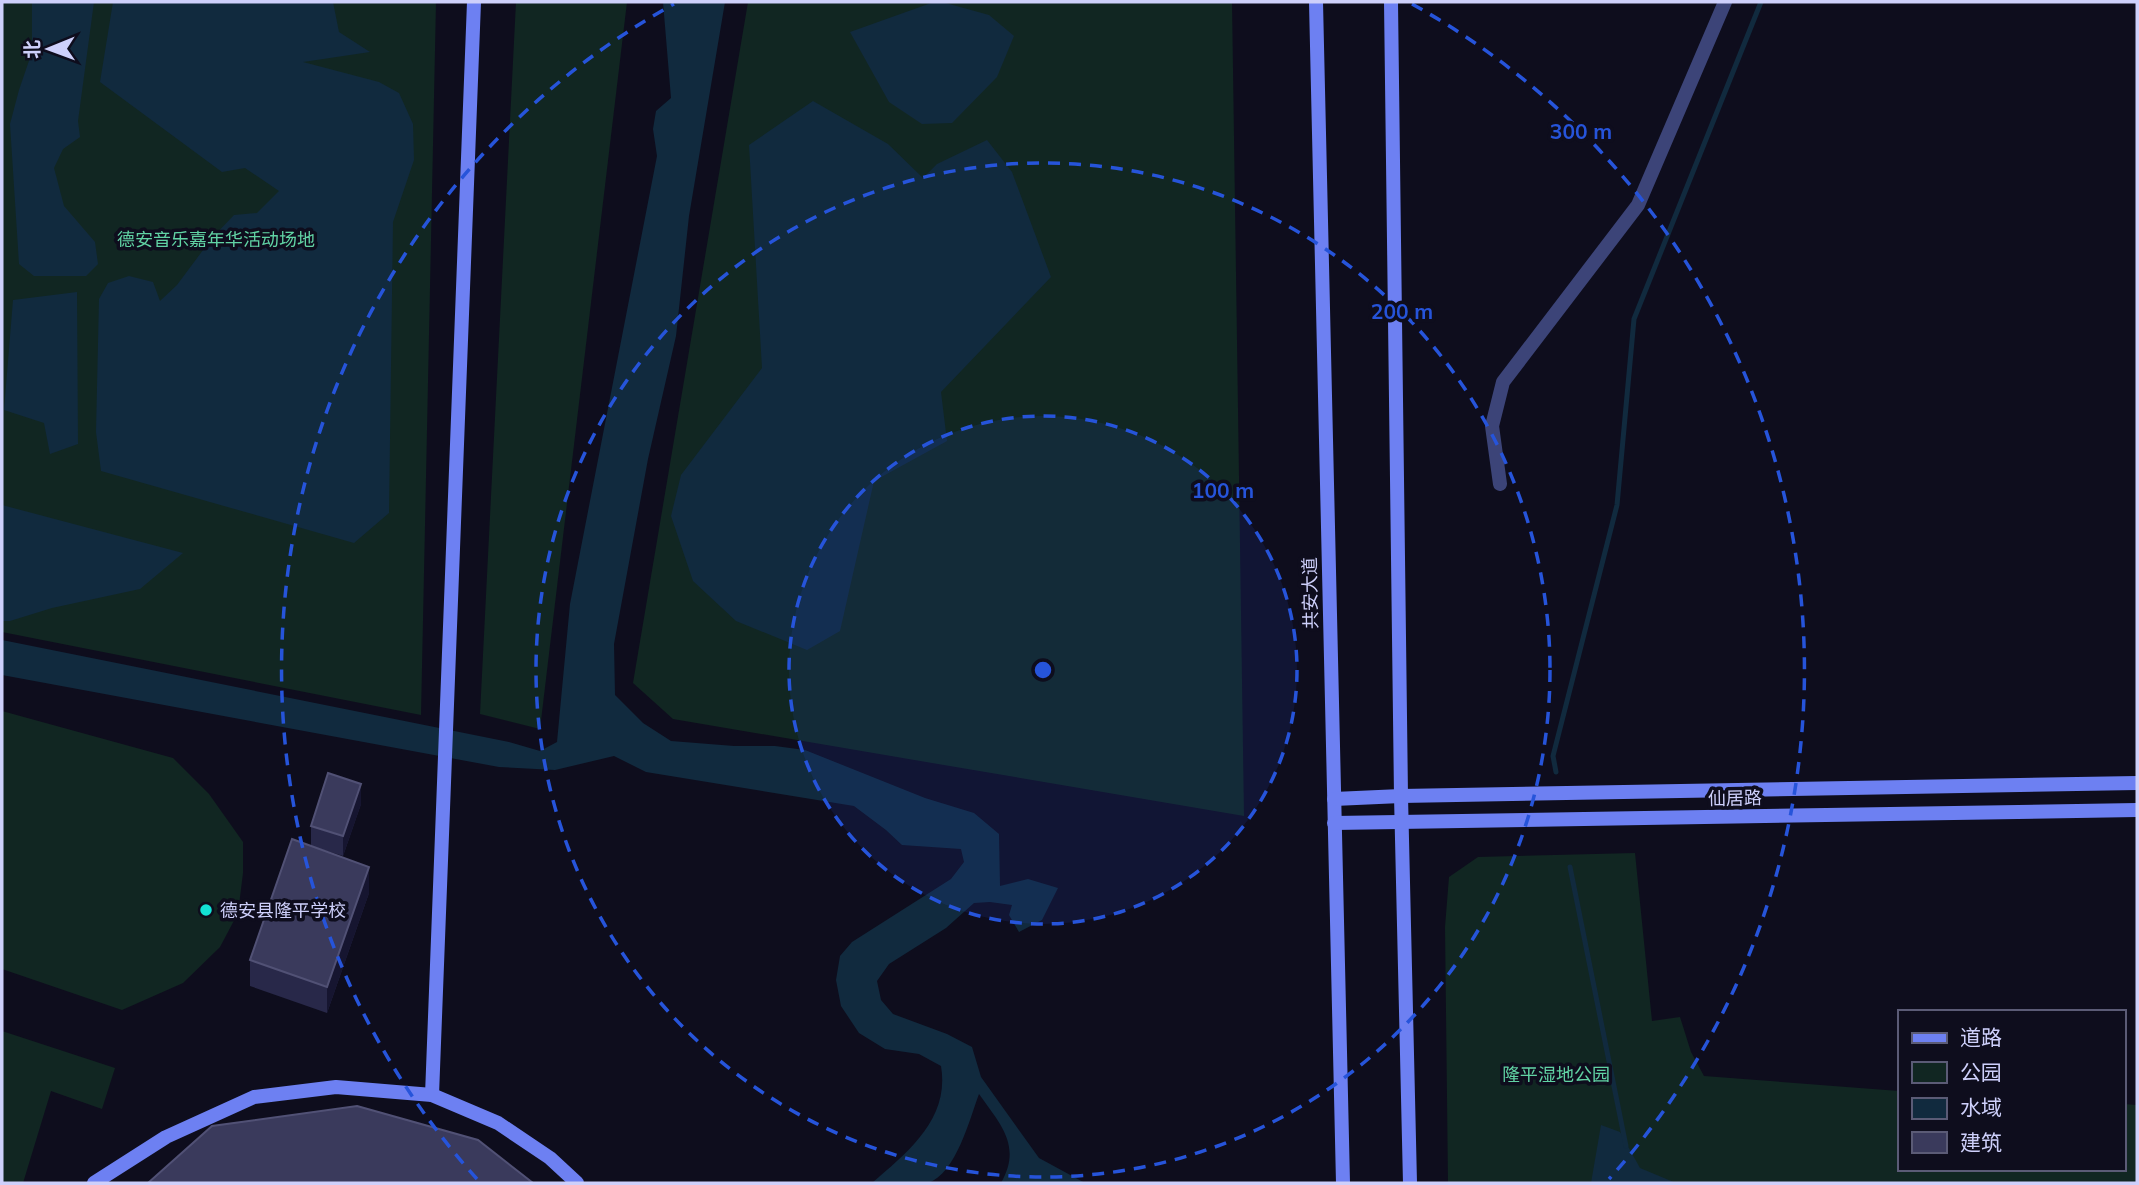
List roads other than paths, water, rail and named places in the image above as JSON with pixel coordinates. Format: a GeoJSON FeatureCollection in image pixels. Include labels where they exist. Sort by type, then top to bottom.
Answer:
{"type":"FeatureCollection","features":[{"type":"Feature","properties":{"kind":"street"},"geometry":{"type":"LineString","coordinates":[[432,1095],[474,2]]}},
{"type":"Feature","properties":{"kind":"street","name":"共安大道"},"geometry":{"type":"LineString","coordinates":[[1316,2],[1343,1183]]}},
{"type":"Feature","properties":{"kind":"street"},"geometry":{"type":"LineString","coordinates":[[1391,2],[1401,796],[1410,1183]]}},
{"type":"Feature","properties":{"kind":"street"},"geometry":{"type":"LineString","coordinates":[[1500,484],[1492,426],[1503,382],[1638,205],[1725,2]]}},
{"type":"Feature","properties":{"kind":"street","name":"仙居路"},"geometry":{"type":"LineString","coordinates":[[1334,799],[2137,783]]}},
{"type":"Feature","properties":{"kind":"street","name":"仙居路"},"geometry":{"type":"LineString","coordinates":[[1334,823],[2137,810]]}},
{"type":"Feature","properties":{"kind":"street"},"geometry":{"type":"LineString","coordinates":[[94,1183],[166,1136],[254,1097],[336,1087],[432,1095],[498,1123],[550,1158],[577,1183]]}},
{"type":"Feature","properties":{"kind":"water"},"geometry":{"type":"Polygon","coordinates":[[[32,2],[94,2],[78,121],[80,137],[63,149],[54,168],[64,206],[95,242],[98,264],[86,276],[34,276],[19,264],[10,124],[32,52],[32,2]]]}},
{"type":"Feature","properties":{"kind":"water"},"geometry":{"type":"Polygon","coordinates":[[[113,2],[333,2],[339,32],[370,52],[303,62],[379,82],[399,93],[413,124],[414,160],[393,222],[389,513],[354,543],[101,471],[96,432],[99,299],[108,283],[129,276],[153,282],[160,301],[177,285],[212,238],[234,215],[257,213],[279,191],[245,168],[222,172],[100,82],[113,2]]]}},
{"type":"Feature","properties":{"kind":"water"},"geometry":{"type":"Polygon","coordinates":[[[663,2],[725,2],[689,216],[676,336],[648,459],[614,644],[615,695],[643,723],[671,741],[805,750],[925,798],[974,813],[999,834],[1000,886],[1028,879],[1058,888],[1042,920],[1019,932],[1009,915],[1012,905],[974,903],[946,928],[889,964],[877,981],[881,1000],[893,1014],[947,1034],[972,1047],[981,1077],[1039,1158],[1085,1183],[1001,1183],[1010,1158],[1009,1147],[1001,1126],[979,1094],[961,1144],[947,1169],[938,1178],[923,1184],[872,1183],[912,1146],[933,1118],[942,1085],[941,1066],[919,1054],[885,1049],[859,1033],[841,1006],[836,980],[840,956],[852,942],[951,879],[964,862],[961,849],[902,845],[854,806],[646,772],[614,756],[555,770],[499,767],[2,675],[2,640],[509,742],[540,751],[557,742],[570,604],[657,156],[653,129],[656,111],[671,98],[663,2]]]}},
{"type":"Feature","properties":{"kind":"water"},"geometry":{"type":"Polygon","coordinates":[[[934,2],[989,15],[1014,36],[997,77],[952,123],[922,124],[889,102],[850,32],[934,2]]]}},
{"type":"Feature","properties":{"kind":"water"},"geometry":{"type":"Polygon","coordinates":[[[813,101],[888,144],[923,178],[937,164],[987,140],[1012,172],[1051,277],[941,392],[947,441],[874,481],[840,631],[807,650],[736,621],[693,581],[671,516],[681,475],[762,368],[749,145],[813,101]]]}},
{"type":"Feature","properties":{"kind":"water"},"geometry":{"type":"Polygon","coordinates":[[[77,292],[78,444],[50,454],[44,423],[4,410],[13,300],[77,292]]]}},
{"type":"Feature","properties":{"kind":"water"},"geometry":{"type":"Polygon","coordinates":[[[2,505],[183,553],[140,589],[2,621],[2,505]]]}},
{"type":"Feature","properties":{"kind":"water"},"geometry":{"type":"Polygon","coordinates":[[[1601,1125],[1620,1132],[1640,1168],[1676,1183],[1591,1183],[1601,1125]]]}},
{"type":"Feature","properties":{"kind":"waterway"},"geometry":{"type":"LineString","coordinates":[[1556,772],[1553,756],[1617,505],[1634,319],[1761,2]]}},
{"type":"Feature","properties":{"kind":"waterway"},"geometry":{"type":"LineString","coordinates":[[1570,867],[1626,1146]]}},
{"type":"Feature","properties":{"kind":"place","name":"德安县隆平学校"},"geometry":{"type":"Point","coordinates":[206,910]}},
{"type":"Feature","properties":{"kind":"park label","name":"德安音乐嘉年华活动场地"},"geometry":{"type":"Point","coordinates":[216,239]}},
{"type":"Feature","properties":{"kind":"park label","name":"隆平湿地公园"},"geometry":{"type":"Point","coordinates":[1556,1074]}}]}
